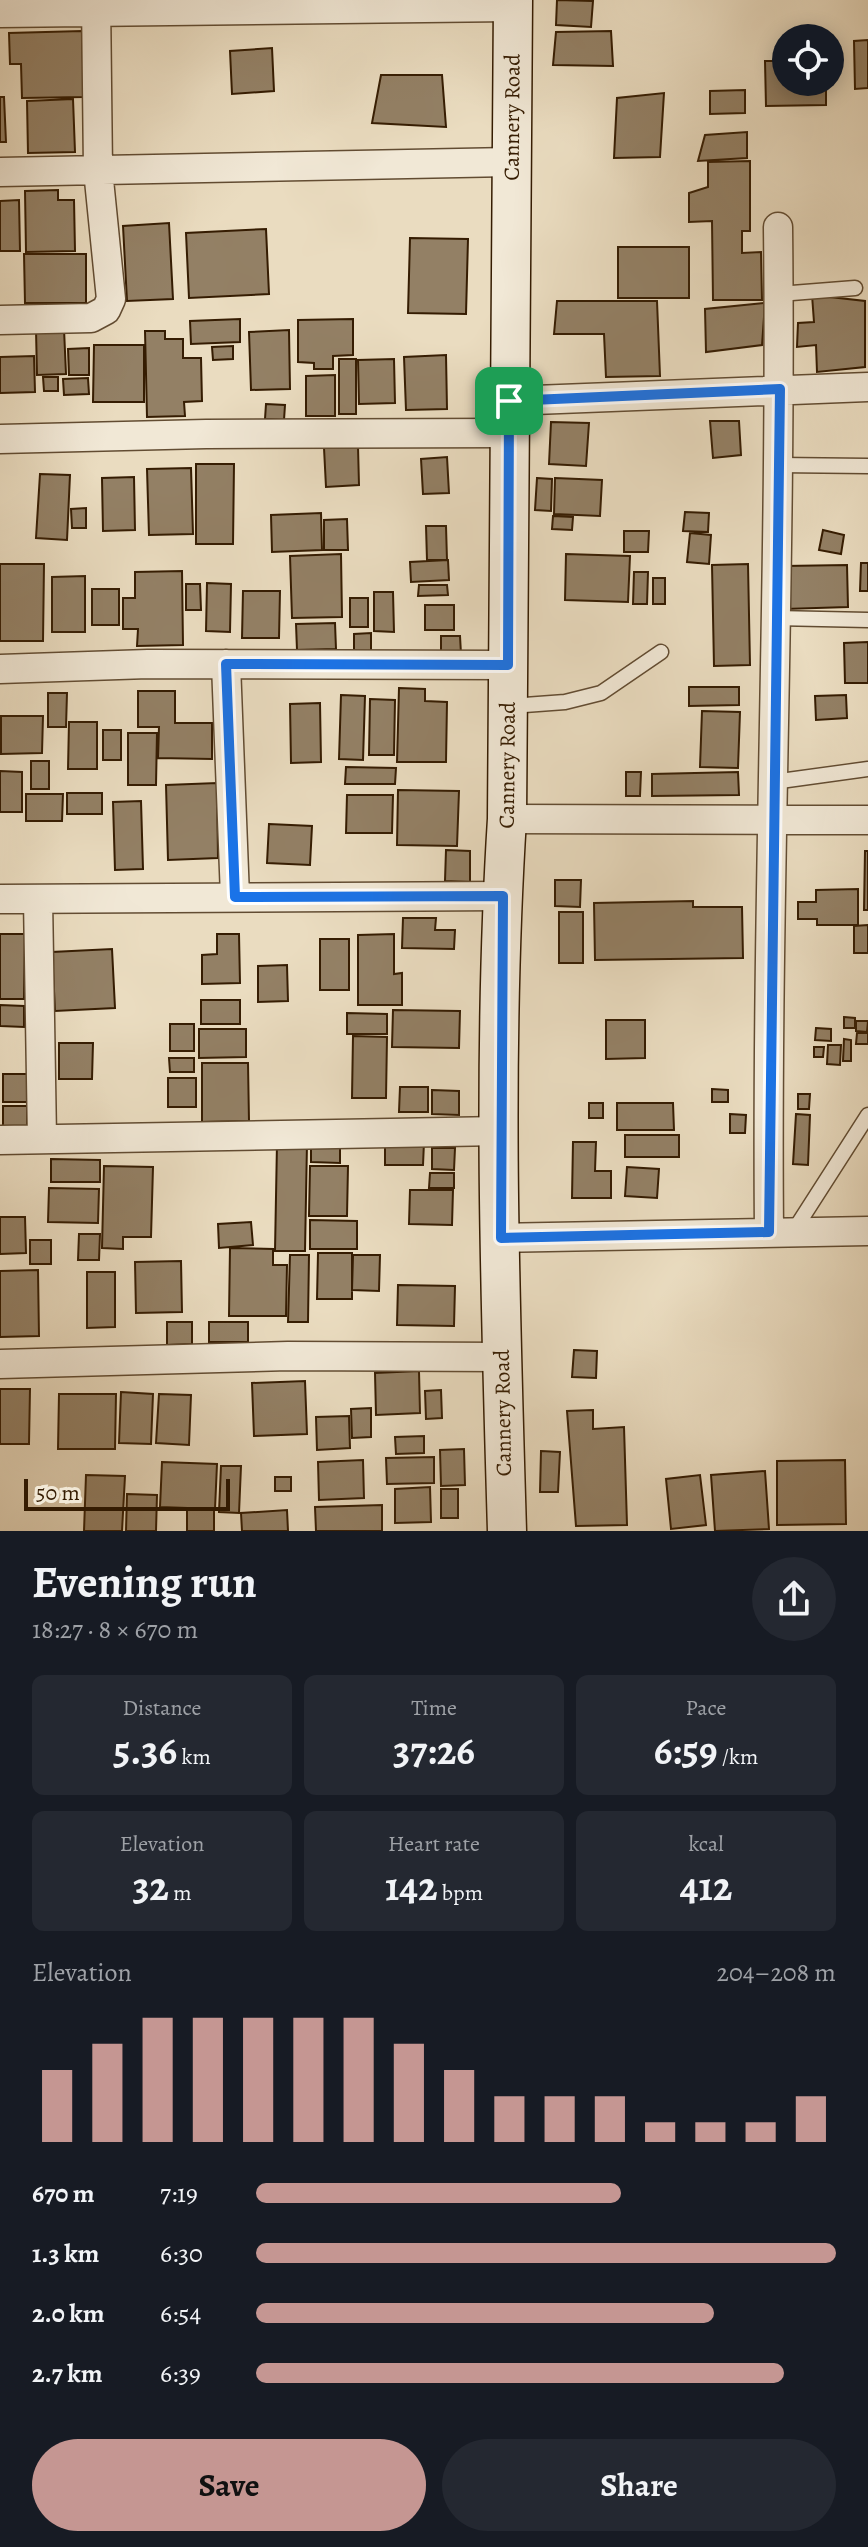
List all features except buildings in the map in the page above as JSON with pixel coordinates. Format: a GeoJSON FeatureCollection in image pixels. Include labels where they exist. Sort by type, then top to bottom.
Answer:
{"type":"FeatureCollection","features":[{"type":"Feature","properties":{"kind":"main road","name":"Cannery Road"},"geometry":{"type":"LineString","coordinates":[[507,1531],[500,1131],[507,819],[513,4]]}},
{"type":"Feature","properties":{"kind":"street"},"geometry":{"type":"LineString","coordinates":[[0,13],[96,6],[513,4]]}},
{"type":"Feature","properties":{"kind":"street"},"geometry":{"type":"LineString","coordinates":[[0,320],[91,318],[106,310],[111,299],[98,170],[96,6]]}},
{"type":"Feature","properties":{"kind":"street"},"geometry":{"type":"LineString","coordinates":[[0,172],[512,162]]}},
{"type":"Feature","properties":{"kind":"street"},"geometry":{"type":"LineString","coordinates":[[778,227],[780,389],[772,821],[781,1232]]}},
{"type":"Feature","properties":{"kind":"street"},"geometry":{"type":"LineString","coordinates":[[0,439],[206,434],[508,417],[780,389],[868,387]]}},
{"type":"Feature","properties":{"kind":"street"},"geometry":{"type":"LineString","coordinates":[[226,664],[235,897]]}},
{"type":"Feature","properties":{"kind":"street"},"geometry":{"type":"LineString","coordinates":[[0,669],[226,664],[508,665]]}},
{"type":"Feature","properties":{"kind":"street"},"geometry":{"type":"LineString","coordinates":[[507,819],[868,820]]}},
{"type":"Feature","properties":{"kind":"street"},"geometry":{"type":"LineString","coordinates":[[0,899],[503,896]]}},
{"type":"Feature","properties":{"kind":"street"},"geometry":{"type":"LineString","coordinates":[[38,899],[42,1138]]}},
{"type":"Feature","properties":{"kind":"street"},"geometry":{"type":"LineString","coordinates":[[0,1140],[500,1131]]}},
{"type":"Feature","properties":{"kind":"street"},"geometry":{"type":"LineString","coordinates":[[501,1238],[868,1231]]}},
{"type":"Feature","properties":{"kind":"street"},"geometry":{"type":"LineString","coordinates":[[0,1364],[288,1356],[502,1357]]}},
{"type":"Feature","properties":{"kind":"lane"},"geometry":{"type":"LineString","coordinates":[[779,294],[855,288]]}},
{"type":"Feature","properties":{"kind":"lane"},"geometry":{"type":"LineString","coordinates":[[778,465],[868,466]]}},
{"type":"Feature","properties":{"kind":"lane"},"geometry":{"type":"LineString","coordinates":[[775,618],[868,620]]}},
{"type":"Feature","properties":{"kind":"lane"},"geometry":{"type":"LineString","coordinates":[[507,706],[565,702],[601,693],[661,652]]}},
{"type":"Feature","properties":{"kind":"lane"},"geometry":{"type":"LineString","coordinates":[[773,782],[868,769]]}},
{"type":"Feature","properties":{"kind":"lane"},"geometry":{"type":"LineString","coordinates":[[781,1232],[868,1115]]}},
{"type":"Feature","properties":{"kind":"route"},"geometry":{"type":"LineString","coordinates":[[780,389],[769,1232],[501,1238],[503,896],[235,897],[226,664],[508,665],[509,401],[780,389]]}}]}
